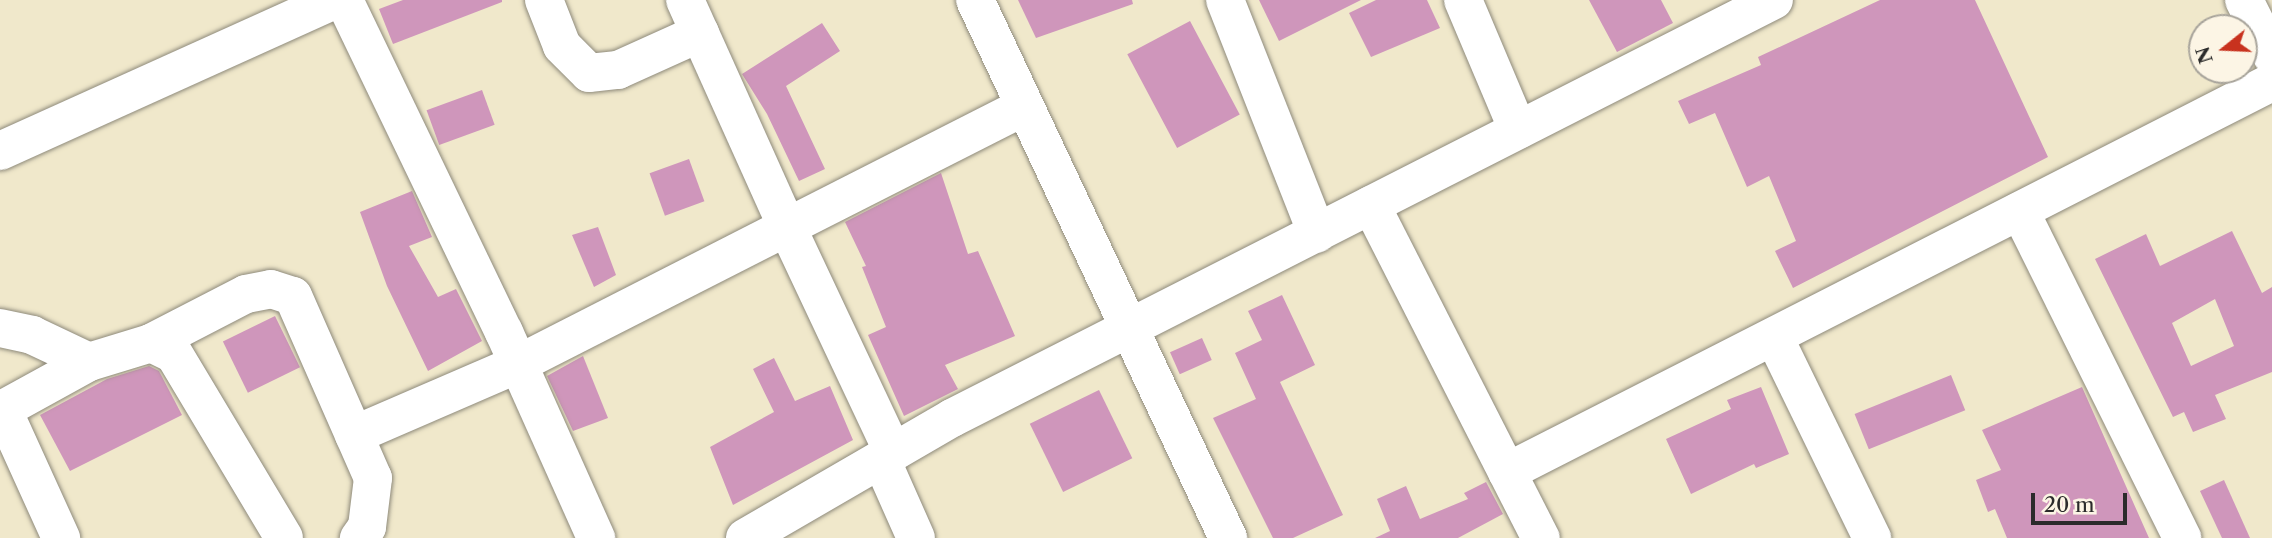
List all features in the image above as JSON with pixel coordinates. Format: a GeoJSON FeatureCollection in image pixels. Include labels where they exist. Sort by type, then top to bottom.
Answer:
{"type":"FeatureCollection","features":[{"type":"Feature","properties":{"kind":"street"},"geometry":{"type":"LineString","coordinates":[[0,151],[334,0]]}},
{"type":"Feature","properties":{"kind":"street"},"geometry":{"type":"LineString","coordinates":[[344,0],[518,364],[597,538]]}},
{"type":"Feature","properties":{"kind":"street"},"geometry":{"type":"LineString","coordinates":[[544,0],[562,46],[589,73],[618,70],[692,17],[887,456],[916,538]]}},
{"type":"Feature","properties":{"kind":"street"},"geometry":{"type":"LineString","coordinates":[[975,0],[1127,329],[1228,538]]}},
{"type":"Feature","properties":{"kind":"street"},"geometry":{"type":"LineString","coordinates":[[1225,0],[1317,233]]}},
{"type":"Feature","properties":{"kind":"street"},"geometry":{"type":"LineString","coordinates":[[1463,0],[1518,130]]}},
{"type":"Feature","properties":{"kind":"street"},"geometry":{"type":"LineString","coordinates":[[745,538],[887,456],[1127,329],[1518,130],[1712,14],[1774,0]]}},
{"type":"Feature","properties":{"kind":"street"},"geometry":{"type":"LineString","coordinates":[[2244,0],[2272,56]]}},
{"type":"Feature","properties":{"kind":"street"},"geometry":{"type":"LineString","coordinates":[[1507,472],[2272,82]]}},
{"type":"Feature","properties":{"kind":"street"},"geometry":{"type":"LineString","coordinates":[[354,435],[518,364],[1024,107]]}},
{"type":"Feature","properties":{"kind":"street"},"geometry":{"type":"LineString","coordinates":[[1371,205],[1541,538]]}},
{"type":"Feature","properties":{"kind":"street"},"geometry":{"type":"LineString","coordinates":[[2020,211],[2182,538]]}},
{"type":"Feature","properties":{"kind":"street"},"geometry":{"type":"LineString","coordinates":[[61,538],[1,411],[89,362],[151,343],[246,294],[271,289],[293,296],[373,478],[367,527],[359,538]]}},
{"type":"Feature","properties":{"kind":"street"},"geometry":{"type":"LineString","coordinates":[[0,328],[32,335],[89,362]]}},
{"type":"Feature","properties":{"kind":"street"},"geometry":{"type":"LineString","coordinates":[[1774,337],[1872,538]]}},
{"type":"Feature","properties":{"kind":"street"},"geometry":{"type":"LineString","coordinates":[[151,343],[174,354],[284,538]]}},
{"type":"Feature","properties":{"kind":"building"},"geometry":{"type":"Polygon","coordinates":[[[403,0],[502,2],[393,44],[379,9],[403,0]]]}},
{"type":"Feature","properties":{"kind":"building"},"geometry":{"type":"Polygon","coordinates":[[[1018,0],[1132,0],[1133,4],[1036,38],[1018,0]]]}},
{"type":"Feature","properties":{"kind":"building"},"geometry":{"type":"Polygon","coordinates":[[[1259,0],[1361,0],[1279,41],[1259,0]]]}},
{"type":"Feature","properties":{"kind":"building"},"geometry":{"type":"Polygon","coordinates":[[[1376,0],[1427,0],[1440,28],[1371,57],[1349,13],[1376,0]]]}},
{"type":"Feature","properties":{"kind":"building"},"geometry":{"type":"Polygon","coordinates":[[[1589,0],[1661,0],[1673,23],[1617,52],[1589,0]]]}},
{"type":"Feature","properties":{"kind":"building"},"geometry":{"type":"Polygon","coordinates":[[[1880,0],[1975,0],[2048,157],[1793,288],[1775,251],[1796,241],[1769,176],[1747,187],[1715,113],[1689,124],[1678,101],[1761,65],[1758,57],[1880,0]]]}},
{"type":"Feature","properties":{"kind":"building"},"geometry":{"type":"Polygon","coordinates":[[[1190,21],[1240,115],[1177,148],[1127,54],[1190,21]]]}},
{"type":"Feature","properties":{"kind":"building"},"geometry":{"type":"Polygon","coordinates":[[[822,23],[840,51],[786,86],[825,169],[799,181],[767,114],[742,74],[822,23]]]}},
{"type":"Feature","properties":{"kind":"building"},"geometry":{"type":"Polygon","coordinates":[[[482,90],[495,125],[439,145],[427,110],[482,90]]]}},
{"type":"Feature","properties":{"kind":"building"},"geometry":{"type":"Polygon","coordinates":[[[689,159],[704,201],[665,216],[650,173],[689,159]]]}},
{"type":"Feature","properties":{"kind":"building"},"geometry":{"type":"Polygon","coordinates":[[[941,173],[968,254],[978,251],[1015,336],[945,365],[958,389],[904,416],[868,335],[886,327],[862,267],[866,266],[845,222],[941,173]]]}},
{"type":"Feature","properties":{"kind":"building"},"geometry":{"type":"Polygon","coordinates":[[[412,191],[432,237],[409,246],[438,297],[456,289],[482,341],[428,371],[387,286],[360,212],[412,191]]]}},
{"type":"Feature","properties":{"kind":"building"},"geometry":{"type":"Polygon","coordinates":[[[598,227],[616,275],[594,287],[572,235],[598,227]]]}},
{"type":"Feature","properties":{"kind":"building"},"geometry":{"type":"Polygon","coordinates":[[[2232,231],[2262,293],[2272,287],[2272,372],[2215,395],[2226,419],[2193,432],[2184,412],[2173,417],[2095,259],[2146,234],[2160,266],[2232,231]],[[2215,299],[2172,323],[2191,366],[2234,346],[2215,299]]]}},
{"type":"Feature","properties":{"kind":"building"},"geometry":{"type":"Polygon","coordinates":[[[1282,295],[1315,365],[1280,382],[1343,515],[1293,538],[1273,538],[1213,418],[1256,399],[1235,353],[1262,340],[1248,311],[1282,295]]]}},
{"type":"Feature","properties":{"kind":"building"},"geometry":{"type":"Polygon","coordinates":[[[275,316],[300,367],[248,393],[223,341],[275,316]]]}},
{"type":"Feature","properties":{"kind":"building"},"geometry":{"type":"Polygon","coordinates":[[[1202,338],[1212,360],[1180,374],[1170,352],[1202,338]]]}},
{"type":"Feature","properties":{"kind":"building"},"geometry":{"type":"Polygon","coordinates":[[[583,356],[608,418],[573,431],[547,376],[583,356]]]}},
{"type":"Feature","properties":{"kind":"building"},"geometry":{"type":"Polygon","coordinates":[[[774,358],[795,401],[830,386],[853,440],[733,505],[710,447],[774,412],[753,369],[774,358]]]}},
{"type":"Feature","properties":{"kind":"building"},"geometry":{"type":"Polygon","coordinates":[[[149,366],[159,371],[182,415],[70,471],[40,415],[107,379],[149,366]]]}},
{"type":"Feature","properties":{"kind":"building"},"geometry":{"type":"Polygon","coordinates":[[[1951,375],[1965,410],[1869,449],[1855,414],[1951,375]]]}},
{"type":"Feature","properties":{"kind":"building"},"geometry":{"type":"Polygon","coordinates":[[[1761,387],[1789,454],[1756,468],[1754,464],[1691,494],[1666,439],[1731,409],[1727,400],[1761,387]]]}},
{"type":"Feature","properties":{"kind":"building"},"geometry":{"type":"Polygon","coordinates":[[[2082,387],[2149,538],[2007,538],[1995,509],[1988,512],[1976,480],[2001,470],[1982,430],[2082,387]]]}},
{"type":"Feature","properties":{"kind":"building"},"geometry":{"type":"Polygon","coordinates":[[[1099,390],[1132,458],[1063,492],[1030,424],[1099,390]]]}},
{"type":"Feature","properties":{"kind":"building"},"geometry":{"type":"Polygon","coordinates":[[[2224,480],[2250,538],[2222,538],[2200,491],[2224,480]]]}},
{"type":"Feature","properties":{"kind":"building"},"geometry":{"type":"Polygon","coordinates":[[[1486,482],[1503,514],[1458,538],[1375,538],[1390,531],[1377,499],[1406,486],[1420,519],[1468,499],[1464,493],[1486,482]]]}}]}
